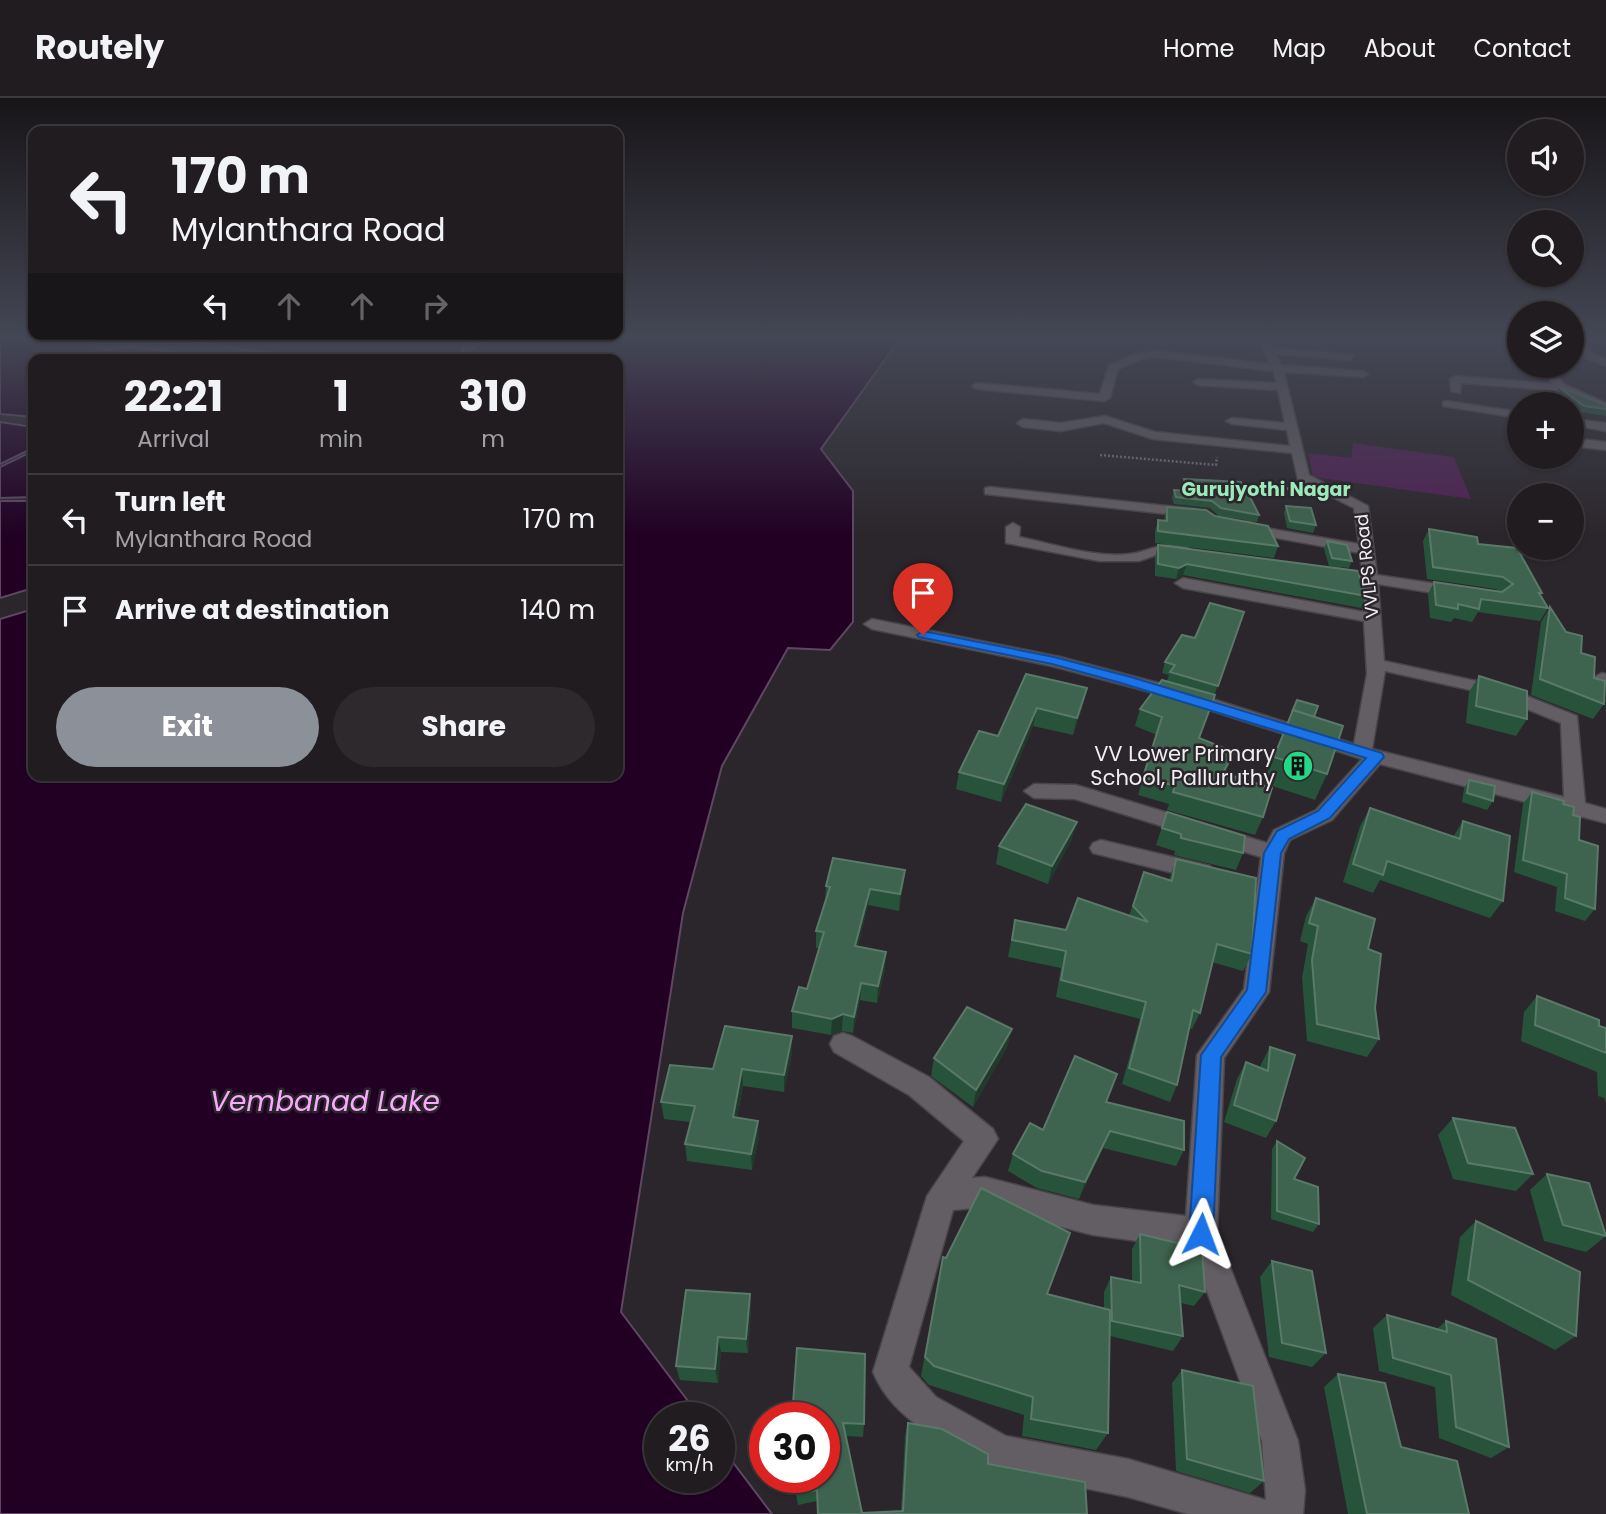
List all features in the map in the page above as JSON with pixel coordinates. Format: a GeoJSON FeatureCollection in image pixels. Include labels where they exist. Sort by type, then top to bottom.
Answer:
{"type":"FeatureCollection","features":[{"type":"Feature","properties":{"kind":"street","name":"VVLPS Road"},"geometry":{"type":"LineString","coordinates":[[1286,403],[1303,477],[1322,491],[1349,498],[1361,506],[1370,579],[1375,664],[1369,755]]}},
{"type":"Feature","properties":{"kind":"street"},"geometry":{"type":"LineString","coordinates":[[1447,404],[1507,413]]}},
{"type":"Feature","properties":{"kind":"street"},"geometry":{"type":"LineString","coordinates":[[1023,423],[1061,427],[1105,419],[1153,435],[1295,450]]}},
{"type":"Feature","properties":{"kind":"street"},"geometry":{"type":"LineString","coordinates":[[1232,421],[1291,427]]}},
{"type":"Feature","properties":{"kind":"street"},"geometry":{"type":"LineString","coordinates":[[1584,424],[1606,428]]}},
{"type":"Feature","properties":{"kind":"street"},"geometry":{"type":"LineString","coordinates":[[1584,443],[1606,446]]}},
{"type":"Feature","properties":{"kind":"street"},"geometry":{"type":"LineString","coordinates":[[990,491],[1210,515]]}},
{"type":"Feature","properties":{"kind":"street"},"geometry":{"type":"LineString","coordinates":[[1234,524],[1367,550]]}},
{"type":"Feature","properties":{"kind":"street"},"geometry":{"type":"LineString","coordinates":[[1013,527],[1011,540],[1100,557],[1139,557],[1160,548],[1198,552]]}},
{"type":"Feature","properties":{"kind":"street"},"geometry":{"type":"LineString","coordinates":[[1316,570],[1471,593]]}},
{"type":"Feature","properties":{"kind":"street"},"geometry":{"type":"LineString","coordinates":[[1184,583],[1372,618]]}},
{"type":"Feature","properties":{"kind":"street"},"geometry":{"type":"LineString","coordinates":[[872,624],[1067,664],[1175,693],[1369,755],[1492,784],[1606,816]]}},
{"type":"Feature","properties":{"kind":"street"},"geometry":{"type":"LineString","coordinates":[[1375,664],[1498,691],[1570,720],[1575,808]]}},
{"type":"Feature","properties":{"kind":"street"},"geometry":{"type":"LineString","coordinates":[[1284,1514],[1286,1490],[1280,1441],[1201,1234],[1211,1055],[1256,992],[1247,883],[1273,853],[1282,835],[1324,815],[1369,755]]}},
{"type":"Feature","properties":{"kind":"street"},"geometry":{"type":"LineString","coordinates":[[1034,791],[1076,792],[1273,853]]}},
{"type":"Feature","properties":{"kind":"street"},"geometry":{"type":"LineString","coordinates":[[1101,848],[1247,883]]}},
{"type":"Feature","properties":{"kind":"street"},"geometry":{"type":"LineString","coordinates":[[843,1044],[919,1086],[983,1139],[942,1196],[890,1372],[923,1410],[1001,1452],[1128,1478],[1254,1514]]}},
{"type":"Feature","properties":{"kind":"street"},"geometry":{"type":"LineString","coordinates":[[942,1196],[985,1192],[1093,1220],[1201,1234]]}},
{"type":"Feature","properties":{"kind":"path"},"geometry":{"type":"LineString","coordinates":[[1100,455],[1216,465],[1217,456],[1228,457]]}},
{"type":"Feature","properties":{"kind":"path"},"geometry":{"type":"LineString","coordinates":[[1243,485],[1322,491]]}},
{"type":"Feature","properties":{"kind":"shaded area"},"geometry":{"type":"Polygon","coordinates":[[[1353,443],[1454,457],[1471,499],[1313,477],[1308,453],[1351,458],[1353,443]]]}},
{"type":"Feature","properties":{"kind":"water"},"geometry":{"type":"Polygon","coordinates":[[[0,403],[28,403],[28,417],[0,414],[0,403]]]}},
{"type":"Feature","properties":{"kind":"water","name":"Vembanad Lake"},"geometry":{"type":"Polygon","coordinates":[[[623,403],[854,403],[821,449],[853,491],[853,622],[830,650],[788,648],[722,766],[683,913],[621,1312],[689,1402],[644,1402],[644,1493],[735,1493],[735,1465],[749,1484],[749,1493],[756,1493],[772,1514],[0,1514],[0,619],[28,611],[28,781],[623,781],[623,403]]]}},
{"type":"Feature","properties":{"kind":"water"},"geometry":{"type":"Polygon","coordinates":[[[0,422],[28,426],[28,450],[0,464],[0,422]]]}},
{"type":"Feature","properties":{"kind":"water"},"geometry":{"type":"Polygon","coordinates":[[[28,453],[28,497],[0,498],[0,467],[28,453]]]}},
{"type":"Feature","properties":{"kind":"water"},"geometry":{"type":"Polygon","coordinates":[[[0,501],[28,501],[28,590],[0,598],[0,501]]]}},
{"type":"Feature","properties":{"kind":"building"},"geometry":{"type":"Polygon","coordinates":[[[1584,403],[1601,403],[1606,405],[1606,409],[1584,406],[1584,403]]]}},
{"type":"Feature","properties":{"kind":"building"},"geometry":{"type":"Polygon","coordinates":[[[1184,479],[1241,482],[1259,515],[1221,508],[1212,501],[1176,497],[1174,490],[1189,491],[1184,479]]]}},
{"type":"Feature","properties":{"kind":"building"},"geometry":{"type":"Polygon","coordinates":[[[1286,506],[1311,508],[1316,525],[1290,521],[1286,506]]]}},
{"type":"Feature","properties":{"kind":"building"},"geometry":{"type":"Polygon","coordinates":[[[1167,507],[1206,510],[1215,516],[1268,526],[1278,546],[1158,531],[1158,520],[1167,521],[1167,507]]]}},
{"type":"Feature","properties":{"kind":"building"},"geometry":{"type":"Polygon","coordinates":[[[1429,529],[1477,537],[1478,544],[1507,547],[1507,560],[1524,560],[1548,608],[1481,599],[1479,609],[1458,604],[1458,609],[1436,605],[1434,582],[1502,592],[1513,584],[1503,577],[1433,567],[1429,529]]]}},
{"type":"Feature","properties":{"kind":"building"},"geometry":{"type":"Polygon","coordinates":[[[1327,541],[1347,545],[1352,561],[1332,558],[1327,541]]]}},
{"type":"Feature","properties":{"kind":"building"},"geometry":{"type":"Polygon","coordinates":[[[1158,545],[1358,571],[1366,596],[1187,564],[1179,568],[1158,564],[1158,545]]]}},
{"type":"Feature","properties":{"kind":"building"},"geometry":{"type":"Polygon","coordinates":[[[1210,603],[1244,612],[1218,686],[1170,672],[1175,665],[1165,662],[1182,635],[1195,638],[1210,603]]]}},
{"type":"Feature","properties":{"kind":"building"},"geometry":{"type":"Polygon","coordinates":[[[1550,607],[1566,632],[1582,636],[1581,653],[1595,657],[1594,678],[1605,681],[1604,704],[1540,679],[1550,607]]]}},
{"type":"Feature","properties":{"kind":"building"},"geometry":{"type":"Polygon","coordinates":[[[1026,674],[1087,688],[1077,718],[1037,708],[1004,784],[959,772],[979,731],[998,736],[1026,674]]]}},
{"type":"Feature","properties":{"kind":"building"},"geometry":{"type":"Polygon","coordinates":[[[1479,676],[1527,691],[1527,719],[1476,706],[1479,676]]]}},
{"type":"Feature","properties":{"kind":"building"},"geometry":{"type":"Polygon","coordinates":[[[1162,680],[1215,695],[1199,738],[1234,752],[1223,773],[1272,788],[1263,817],[1173,792],[1175,786],[1143,777],[1162,717],[1140,709],[1162,680]]]}},
{"type":"Feature","properties":{"kind":"building"},"geometry":{"type":"Polygon","coordinates":[[[1297,700],[1318,706],[1314,717],[1293,710],[1292,712],[1297,700]]]}},
{"type":"Feature","properties":{"kind":"building"},"geometry":{"type":"Polygon","coordinates":[[[1293,710],[1343,726],[1327,774],[1274,757],[1293,710]]]}},
{"type":"Feature","properties":{"kind":"building"},"geometry":{"type":"Polygon","coordinates":[[[1469,780],[1495,786],[1493,801],[1467,793],[1469,780]]]}},
{"type":"Feature","properties":{"kind":"building"},"geometry":{"type":"Polygon","coordinates":[[[1532,792],[1564,801],[1563,804],[1574,807],[1573,815],[1580,817],[1579,840],[1598,846],[1595,909],[1565,898],[1567,874],[1523,860],[1532,792]]]}},
{"type":"Feature","properties":{"kind":"building"},"geometry":{"type":"Polygon","coordinates":[[[1026,804],[1077,822],[1052,866],[999,846],[1026,804]]]}},
{"type":"Feature","properties":{"kind":"building"},"geometry":{"type":"Polygon","coordinates":[[[1370,808],[1460,839],[1463,821],[1510,836],[1503,901],[1387,861],[1383,875],[1353,864],[1370,808]]]}},
{"type":"Feature","properties":{"kind":"building"},"geometry":{"type":"Polygon","coordinates":[[[1167,812],[1245,836],[1243,853],[1181,838],[1181,834],[1162,828],[1167,812]]]}},
{"type":"Feature","properties":{"kind":"building"},"geometry":{"type":"Polygon","coordinates":[[[833,858],[905,870],[900,894],[870,889],[855,946],[886,952],[878,986],[861,983],[854,1017],[843,1014],[832,1019],[792,1011],[799,987],[807,989],[824,932],[816,931],[830,887],[826,886],[833,858]]]}},
{"type":"Feature","properties":{"kind":"building"},"geometry":{"type":"Polygon","coordinates":[[[1176,859],[1256,878],[1252,954],[1217,944],[1200,1013],[1193,1010],[1177,1085],[1129,1068],[1146,1002],[1061,980],[1066,951],[1012,940],[1015,920],[1066,930],[1078,898],[1148,922],[1133,906],[1144,872],[1172,881],[1176,859]]]}},
{"type":"Feature","properties":{"kind":"building"},"geometry":{"type":"Polygon","coordinates":[[[1316,898],[1375,919],[1368,949],[1381,954],[1375,1008],[1379,1039],[1317,1024],[1312,960],[1318,926],[1309,923],[1316,898]]]}},
{"type":"Feature","properties":{"kind":"building"},"geometry":{"type":"Polygon","coordinates":[[[1537,996],[1599,1020],[1599,1026],[1606,1028],[1606,1053],[1535,1025],[1537,996]]]}},
{"type":"Feature","properties":{"kind":"building"},"geometry":{"type":"Polygon","coordinates":[[[967,1007],[1012,1029],[976,1090],[934,1058],[967,1007]]]}},
{"type":"Feature","properties":{"kind":"building"},"geometry":{"type":"Polygon","coordinates":[[[725,1026],[792,1036],[784,1075],[742,1069],[733,1117],[758,1121],[751,1154],[685,1144],[695,1106],[661,1102],[670,1065],[713,1069],[725,1026]]]}},
{"type":"Feature","properties":{"kind":"building"},"geometry":{"type":"Polygon","coordinates":[[[1270,1047],[1295,1055],[1276,1121],[1234,1105],[1246,1062],[1268,1071],[1270,1047]]]}},
{"type":"Feature","properties":{"kind":"building"},"geometry":{"type":"Polygon","coordinates":[[[1075,1056],[1117,1074],[1106,1102],[1184,1121],[1184,1150],[1110,1131],[1085,1182],[1042,1171],[1013,1154],[1030,1123],[1043,1130],[1075,1056]]]}},
{"type":"Feature","properties":{"kind":"building"},"geometry":{"type":"Polygon","coordinates":[[[1453,1118],[1515,1128],[1533,1174],[1468,1163],[1453,1118]]]}},
{"type":"Feature","properties":{"kind":"building"},"geometry":{"type":"Polygon","coordinates":[[[1277,1141],[1305,1158],[1294,1179],[1318,1187],[1319,1224],[1277,1211],[1277,1141]]]}},
{"type":"Feature","properties":{"kind":"building"},"geometry":{"type":"Polygon","coordinates":[[[1547,1174],[1589,1183],[1606,1236],[1563,1225],[1547,1174]]]}},
{"type":"Feature","properties":{"kind":"building"},"geometry":{"type":"Polygon","coordinates":[[[981,1188],[1070,1233],[1047,1294],[1110,1310],[1108,1433],[1031,1419],[1033,1397],[934,1366],[925,1357],[943,1257],[946,1258],[981,1188]]]}},
{"type":"Feature","properties":{"kind":"building"},"geometry":{"type":"Polygon","coordinates":[[[1476,1221],[1580,1272],[1576,1336],[1468,1280],[1476,1221]]]}},
{"type":"Feature","properties":{"kind":"building"},"geometry":{"type":"Polygon","coordinates":[[[1140,1234],[1202,1249],[1205,1292],[1179,1285],[1183,1336],[1112,1321],[1111,1277],[1141,1283],[1140,1234]]]}},
{"type":"Feature","properties":{"kind":"building"},"geometry":{"type":"Polygon","coordinates":[[[1272,1261],[1312,1271],[1326,1353],[1282,1343],[1272,1261]]]}},
{"type":"Feature","properties":{"kind":"building"},"geometry":{"type":"Polygon","coordinates":[[[686,1290],[750,1294],[746,1339],[718,1337],[715,1369],[676,1366],[686,1290]]]}},
{"type":"Feature","properties":{"kind":"building"},"geometry":{"type":"Polygon","coordinates":[[[1387,1315],[1447,1332],[1446,1321],[1496,1339],[1509,1447],[1456,1427],[1451,1375],[1393,1358],[1387,1315]]]}},
{"type":"Feature","properties":{"kind":"building"},"geometry":{"type":"Polygon","coordinates":[[[797,1348],[865,1354],[864,1424],[843,1423],[862,1513],[903,1511],[908,1423],[942,1429],[988,1454],[988,1464],[1085,1482],[1087,1514],[818,1514],[817,1493],[840,1493],[840,1402],[793,1402],[797,1348]]]}},
{"type":"Feature","properties":{"kind":"building"},"geometry":{"type":"Polygon","coordinates":[[[1182,1370],[1253,1386],[1264,1481],[1187,1459],[1182,1370]]]}},
{"type":"Feature","properties":{"kind":"building"},"geometry":{"type":"Polygon","coordinates":[[[1338,1374],[1385,1383],[1401,1447],[1457,1461],[1469,1514],[1367,1514],[1338,1374]]]}},
{"type":"Feature","properties":{"kind":"place","name":"VV Lower Primary School, Palluruthy"},"geometry":{"type":"Point","coordinates":[1298,766]}},
{"type":"Feature","properties":{"kind":"district","name":"Gurujyothi Nagar"},"geometry":{"type":"Point","coordinates":[1266,489]}},
{"type":"Feature","properties":{"kind":"route"},"geometry":{"type":"LineString","coordinates":[[923,635],[1054,661],[1175,693],[1376,757],[1324,815],[1282,835],[1273,853],[1256,992],[1211,1055],[1201,1234]]}}]}
